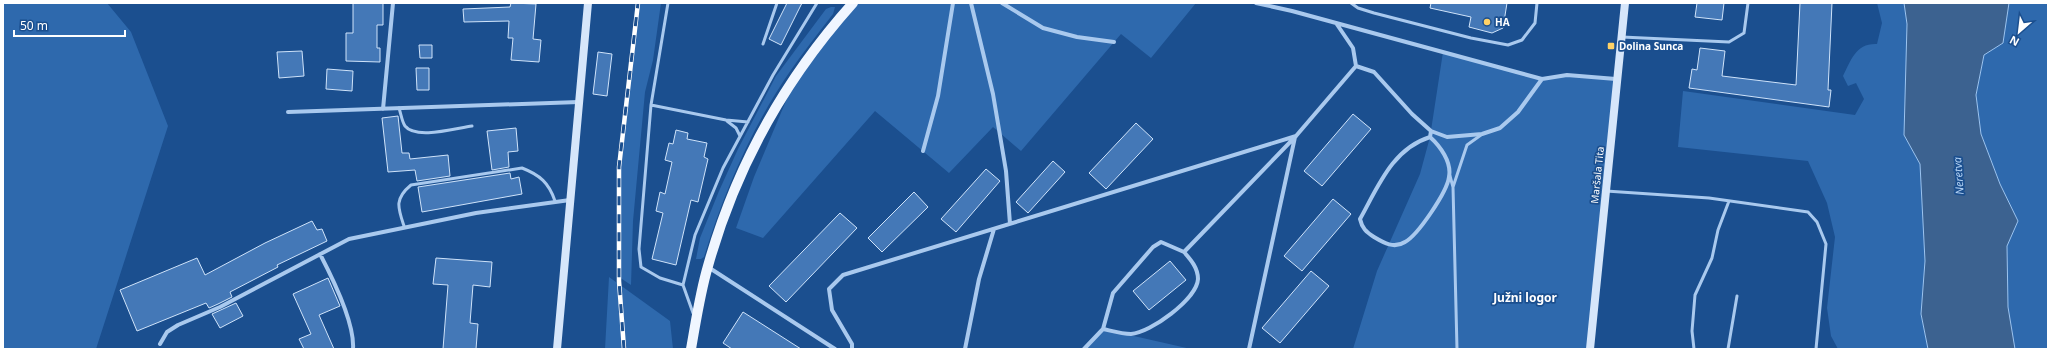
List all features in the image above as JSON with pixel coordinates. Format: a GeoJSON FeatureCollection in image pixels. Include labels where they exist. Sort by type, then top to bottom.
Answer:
{"type":"FeatureCollection","features":[{"type":"Feature","properties":{"kind":"main road"},"geometry":{"type":"LineString","coordinates":[[691,349],[707,267],[736,182],[771,113],[796,73],[853,3]]}},
{"type":"Feature","properties":{"kind":"street"},"geometry":{"type":"LineString","coordinates":[[383,109],[393,3]]}},
{"type":"Feature","properties":{"kind":"street"},"geometry":{"type":"LineString","coordinates":[[557,349],[588,3]]}},
{"type":"Feature","properties":{"kind":"street"},"geometry":{"type":"LineString","coordinates":[[923,151],[938,96],[953,3]]}},
{"type":"Feature","properties":{"kind":"street"},"geometry":{"type":"LineString","coordinates":[[971,3],[993,94],[1006,171],[1010,224]]}},
{"type":"Feature","properties":{"kind":"street"},"geometry":{"type":"LineString","coordinates":[[1002,3],[1043,28],[1077,36],[1114,42]]}},
{"type":"Feature","properties":{"kind":"street"},"geometry":{"type":"LineString","coordinates":[[1256,3],[1336,23],[1542,79],[1567,75],[1616,79]]}},
{"type":"Feature","properties":{"kind":"street","name":"Maršala Tita"},"geometry":{"type":"LineString","coordinates":[[1590,349],[1616,79],[1625,3]]}},
{"type":"Feature","properties":{"kind":"street"},"geometry":{"type":"LineString","coordinates":[[1336,23],[1353,48],[1356,66]]}},
{"type":"Feature","properties":{"kind":"street"},"geometry":{"type":"LineString","coordinates":[[1356,66],[1374,72],[1412,114],[1431,131],[1447,137],[1482,134],[1500,128],[1518,112],[1542,79]]}},
{"type":"Feature","properties":{"kind":"street"},"geometry":{"type":"LineString","coordinates":[[1184,252],[1296,136],[1356,66]]}},
{"type":"Feature","properties":{"kind":"street"},"geometry":{"type":"LineString","coordinates":[[288,112],[579,102]]}},
{"type":"Feature","properties":{"kind":"street"},"geometry":{"type":"LineString","coordinates":[[1430,137],[1431,131]]}},
{"type":"Feature","properties":{"kind":"street"},"geometry":{"type":"LineString","coordinates":[[852,349],[852,344],[832,310],[829,289],[843,275],[1296,136]]}},
{"type":"Feature","properties":{"kind":"street"},"geometry":{"type":"LineString","coordinates":[[1249,349],[1296,136]]}},
{"type":"Feature","properties":{"kind":"street"},"geometry":{"type":"LineString","coordinates":[[1430,137],[1439,145],[1448,162],[1450,176],[1430,214],[1416,233],[1405,243],[1393,245],[1384,243],[1362,227],[1360,219],[1394,160],[1410,146],[1430,137]]}},
{"type":"Feature","properties":{"kind":"street"},"geometry":{"type":"LineString","coordinates":[[160,344],[167,332],[178,325],[220,307],[349,238],[476,213],[554,201],[570,200]]}},
{"type":"Feature","properties":{"kind":"street"},"geometry":{"type":"LineString","coordinates":[[965,349],[979,279],[994,229]]}},
{"type":"Feature","properties":{"kind":"street"},"geometry":{"type":"LineString","coordinates":[[1084,349],[1104,329],[1113,293],[1152,247],[1161,242],[1184,252],[1195,266],[1198,279],[1196,289],[1184,302],[1151,328],[1131,334],[1104,329]]}},
{"type":"Feature","properties":{"kind":"street"},"geometry":{"type":"LineString","coordinates":[[320,254],[348,320],[354,340],[353,349]]}},
{"type":"Feature","properties":{"kind":"street"},"geometry":{"type":"LineString","coordinates":[[707,267],[835,349]]}},
{"type":"Feature","properties":{"kind":"lane"},"geometry":{"type":"LineString","coordinates":[[668,3],[651,105],[639,249],[641,267],[660,278],[683,285]]}},
{"type":"Feature","properties":{"kind":"lane"},"geometry":{"type":"LineString","coordinates":[[763,44],[777,3]]}},
{"type":"Feature","properties":{"kind":"lane"},"geometry":{"type":"LineString","coordinates":[[696,320],[683,285],[695,235],[723,168],[773,75],[817,3]]}},
{"type":"Feature","properties":{"kind":"lane"},"geometry":{"type":"LineString","coordinates":[[1351,3],[1358,8],[1374,13],[1470,38],[1508,45],[1522,40],[1535,23],[1537,3]]}},
{"type":"Feature","properties":{"kind":"lane"},"geometry":{"type":"LineString","coordinates":[[1622,37],[1729,42],[1744,33],[1748,3]]}},
{"type":"Feature","properties":{"kind":"lane"},"geometry":{"type":"LineString","coordinates":[[651,105],[726,120],[748,122]]}},
{"type":"Feature","properties":{"kind":"lane"},"geometry":{"type":"LineString","coordinates":[[399,108],[405,126],[412,131],[422,134],[472,126]]}},
{"type":"Feature","properties":{"kind":"lane"},"geometry":{"type":"LineString","coordinates":[[726,120],[736,128],[740,136]]}},
{"type":"Feature","properties":{"kind":"lane"},"geometry":{"type":"LineString","coordinates":[[1453,187],[1467,145],[1482,134]]}},
{"type":"Feature","properties":{"kind":"lane"},"geometry":{"type":"LineString","coordinates":[[404,226],[398,208],[404,191],[411,185],[522,168],[534,173],[543,180],[551,189],[554,201]]}},
{"type":"Feature","properties":{"kind":"lane"},"geometry":{"type":"LineString","coordinates":[[1450,176],[1453,187],[1457,349]]}},
{"type":"Feature","properties":{"kind":"lane"},"geometry":{"type":"LineString","coordinates":[[1605,191],[1729,201],[1808,212],[1817,222],[1826,244],[1816,349]]}},
{"type":"Feature","properties":{"kind":"lane"},"geometry":{"type":"LineString","coordinates":[[1694,349],[1692,331],[1695,295],[1712,258],[1718,230],[1729,201]]}},
{"type":"Feature","properties":{"kind":"lane"},"geometry":{"type":"LineString","coordinates":[[1728,349],[1738,296]]}},
{"type":"Feature","properties":{"kind":"shaded area"},"geometry":{"type":"Polygon","coordinates":[[[3,3],[107,3],[131,32],[168,126],[96,349],[3,349],[3,3]]]}},
{"type":"Feature","properties":{"kind":"shaded area"},"geometry":{"type":"Polygon","coordinates":[[[638,3],[661,3],[653,60],[645,92],[633,221],[631,285],[619,277],[619,167],[638,3]]]}},
{"type":"Feature","properties":{"kind":"shaded area"},"geometry":{"type":"Polygon","coordinates":[[[853,3],[1196,3],[1151,58],[1121,34],[1021,151],[993,127],[949,173],[875,111],[763,238],[736,228],[754,177],[799,70],[853,3]]]}},
{"type":"Feature","properties":{"kind":"shaded area"},"geometry":{"type":"Polygon","coordinates":[[[1877,3],[1904,3],[1907,24],[1904,135],[1920,164],[1925,261],[1921,314],[1928,349],[1838,349],[1831,336],[1827,308],[1835,237],[1827,203],[1808,161],[1678,147],[1683,91],[1855,115],[1864,99],[1856,83],[1848,86],[1843,76],[1859,49],[1870,44],[1877,44],[1882,23],[1877,3]]]}},
{"type":"Feature","properties":{"kind":"shaded area"},"geometry":{"type":"Polygon","coordinates":[[[2009,3],[2048,3],[2048,349],[2015,349],[2008,307],[2007,245],[2018,221],[2000,184],[1981,134],[1976,95],[1984,55],[2003,43],[2009,3]]]}},
{"type":"Feature","properties":{"kind":"shaded area"},"geometry":{"type":"Polygon","coordinates":[[[835,7],[833,14],[791,70],[764,114],[740,160],[704,257],[701,259],[696,259],[700,238],[719,191],[738,149],[776,76],[826,9],[835,7]]]}},
{"type":"Feature","properties":{"kind":"shaded area"},"geometry":{"type":"Polygon","coordinates":[[[1443,52],[1542,79],[1567,75],[1616,79],[1590,349],[1353,349],[1377,271],[1420,174],[1430,137],[1443,52]]]}},
{"type":"Feature","properties":{"kind":"shaded area"},"geometry":{"type":"Polygon","coordinates":[[[609,277],[670,321],[673,349],[605,349],[609,277]]]}},
{"type":"Feature","properties":{"kind":"shaded area"},"geometry":{"type":"Polygon","coordinates":[[[1103,329],[1191,349],[1083,349],[1103,329]]]}},
{"type":"Feature","properties":{"kind":"water","name":"Neretva"},"geometry":{"type":"Polygon","coordinates":[[[1904,3],[2009,3],[2003,43],[1984,55],[1976,95],[1981,134],[2000,184],[2018,221],[2007,246],[2008,307],[2015,349],[1928,349],[1921,314],[1925,261],[1920,164],[1904,135],[1907,24],[1904,3]]]}},
{"type":"Feature","properties":{"kind":"building"},"geometry":{"type":"Polygon","coordinates":[[[353,3],[383,3],[383,25],[377,25],[377,48],[380,48],[380,62],[346,61],[346,33],[353,33],[353,3]]]}},
{"type":"Feature","properties":{"kind":"building"},"geometry":{"type":"Polygon","coordinates":[[[511,3],[536,4],[533,39],[541,40],[539,62],[511,60],[513,38],[508,38],[509,21],[464,22],[463,9],[510,7],[511,3]]]}},
{"type":"Feature","properties":{"kind":"building"},"geometry":{"type":"Polygon","coordinates":[[[787,3],[802,3],[781,45],[769,39],[787,3]]]}},
{"type":"Feature","properties":{"kind":"building","name":"HA"},"geometry":{"type":"Polygon","coordinates":[[[1431,3],[1507,3],[1503,28],[1492,33],[1469,27],[1471,17],[1430,8],[1431,3]]]}},
{"type":"Feature","properties":{"kind":"building"},"geometry":{"type":"Polygon","coordinates":[[[1697,3],[1724,3],[1722,20],[1695,17],[1697,3]]]}},
{"type":"Feature","properties":{"kind":"building"},"geometry":{"type":"Polygon","coordinates":[[[1800,3],[1832,3],[1828,90],[1831,90],[1829,107],[1689,88],[1692,69],[1697,70],[1700,48],[1725,51],[1722,76],[1796,85],[1800,3]]]}},
{"type":"Feature","properties":{"kind":"building"},"geometry":{"type":"Polygon","coordinates":[[[419,45],[432,45],[432,58],[420,58],[419,45]]]}},
{"type":"Feature","properties":{"kind":"building"},"geometry":{"type":"Polygon","coordinates":[[[302,51],[304,76],[279,78],[277,52],[302,51]]]}},
{"type":"Feature","properties":{"kind":"building"},"geometry":{"type":"Polygon","coordinates":[[[598,52],[612,54],[607,96],[593,94],[598,52]]]}},
{"type":"Feature","properties":{"kind":"building"},"geometry":{"type":"Polygon","coordinates":[[[416,68],[429,68],[429,90],[417,90],[416,68]]]}},
{"type":"Feature","properties":{"kind":"building"},"geometry":{"type":"Polygon","coordinates":[[[327,69],[353,71],[352,91],[326,89],[327,69]]]}},
{"type":"Feature","properties":{"kind":"building"},"geometry":{"type":"Polygon","coordinates":[[[1353,114],[1371,129],[1322,186],[1304,171],[1353,114]]]}},
{"type":"Feature","properties":{"kind":"building"},"geometry":{"type":"Polygon","coordinates":[[[398,116],[402,153],[409,153],[410,159],[448,155],[450,176],[417,181],[415,170],[388,172],[382,118],[398,116]]]}},
{"type":"Feature","properties":{"kind":"building"},"geometry":{"type":"Polygon","coordinates":[[[1136,123],[1153,139],[1106,189],[1089,173],[1136,123]]]}},
{"type":"Feature","properties":{"kind":"building"},"geometry":{"type":"Polygon","coordinates":[[[516,128],[518,151],[508,152],[509,167],[492,170],[487,131],[516,128]]]}},
{"type":"Feature","properties":{"kind":"building"},"geometry":{"type":"Polygon","coordinates":[[[676,130],[688,133],[687,139],[707,143],[704,157],[708,159],[698,202],[691,200],[676,265],[652,259],[663,213],[656,211],[660,192],[665,194],[672,162],[665,160],[669,143],[673,144],[676,130]]]}},
{"type":"Feature","properties":{"kind":"building"},"geometry":{"type":"Polygon","coordinates":[[[1053,161],[1065,172],[1028,213],[1016,202],[1053,161]]]}},
{"type":"Feature","properties":{"kind":"building"},"geometry":{"type":"Polygon","coordinates":[[[986,169],[1000,181],[956,232],[941,219],[986,169]]]}},
{"type":"Feature","properties":{"kind":"building"},"geometry":{"type":"Polygon","coordinates":[[[510,173],[511,179],[519,177],[522,194],[422,212],[418,187],[510,173]]]}},
{"type":"Feature","properties":{"kind":"building"},"geometry":{"type":"Polygon","coordinates":[[[914,192],[928,207],[882,252],[868,238],[914,192]]]}},
{"type":"Feature","properties":{"kind":"building"},"geometry":{"type":"Polygon","coordinates":[[[1333,199],[1351,214],[1302,271],[1284,256],[1333,199]]]}},
{"type":"Feature","properties":{"kind":"building"},"geometry":{"type":"Polygon","coordinates":[[[840,213],[857,228],[786,302],[769,286],[840,213]]]}},
{"type":"Feature","properties":{"kind":"building"},"geometry":{"type":"Polygon","coordinates":[[[312,221],[317,230],[322,229],[327,241],[277,265],[278,267],[230,292],[232,297],[218,304],[209,308],[206,303],[137,331],[120,290],[197,258],[205,275],[265,243],[312,221]]]}},
{"type":"Feature","properties":{"kind":"building"},"geometry":{"type":"Polygon","coordinates":[[[436,258],[492,262],[490,287],[473,285],[470,323],[478,324],[476,349],[443,349],[448,285],[433,284],[436,258]]]}},
{"type":"Feature","properties":{"kind":"building"},"geometry":{"type":"Polygon","coordinates":[[[1170,261],[1186,280],[1149,310],[1133,291],[1170,261]]]}},
{"type":"Feature","properties":{"kind":"building"},"geometry":{"type":"Polygon","coordinates":[[[1311,271],[1329,286],[1280,343],[1262,328],[1311,271]]]}},
{"type":"Feature","properties":{"kind":"building"},"geometry":{"type":"Polygon","coordinates":[[[328,278],[340,306],[319,315],[334,349],[304,349],[299,339],[311,334],[293,294],[328,278]]]}},
{"type":"Feature","properties":{"kind":"building"},"geometry":{"type":"Polygon","coordinates":[[[236,303],[243,316],[220,328],[212,314],[236,303]]]}},
{"type":"Feature","properties":{"kind":"building"},"geometry":{"type":"Polygon","coordinates":[[[743,312],[801,349],[732,349],[723,343],[743,312]]]}},
{"type":"Feature","properties":{"kind":"railway"},"geometry":{"type":"LineString","coordinates":[[624,349],[619,281],[619,167],[638,3]]}},
{"type":"Feature","properties":{"kind":"place","name":"HA"},"geometry":{"type":"Point","coordinates":[1487,22]}},
{"type":"Feature","properties":{"kind":"place","name":"Dolina Sunca"},"geometry":{"type":"Point","coordinates":[1611,46]}},
{"type":"Feature","properties":{"kind":"district","name":"Južni logor"},"geometry":{"type":"Point","coordinates":[1525,297]}}]}
